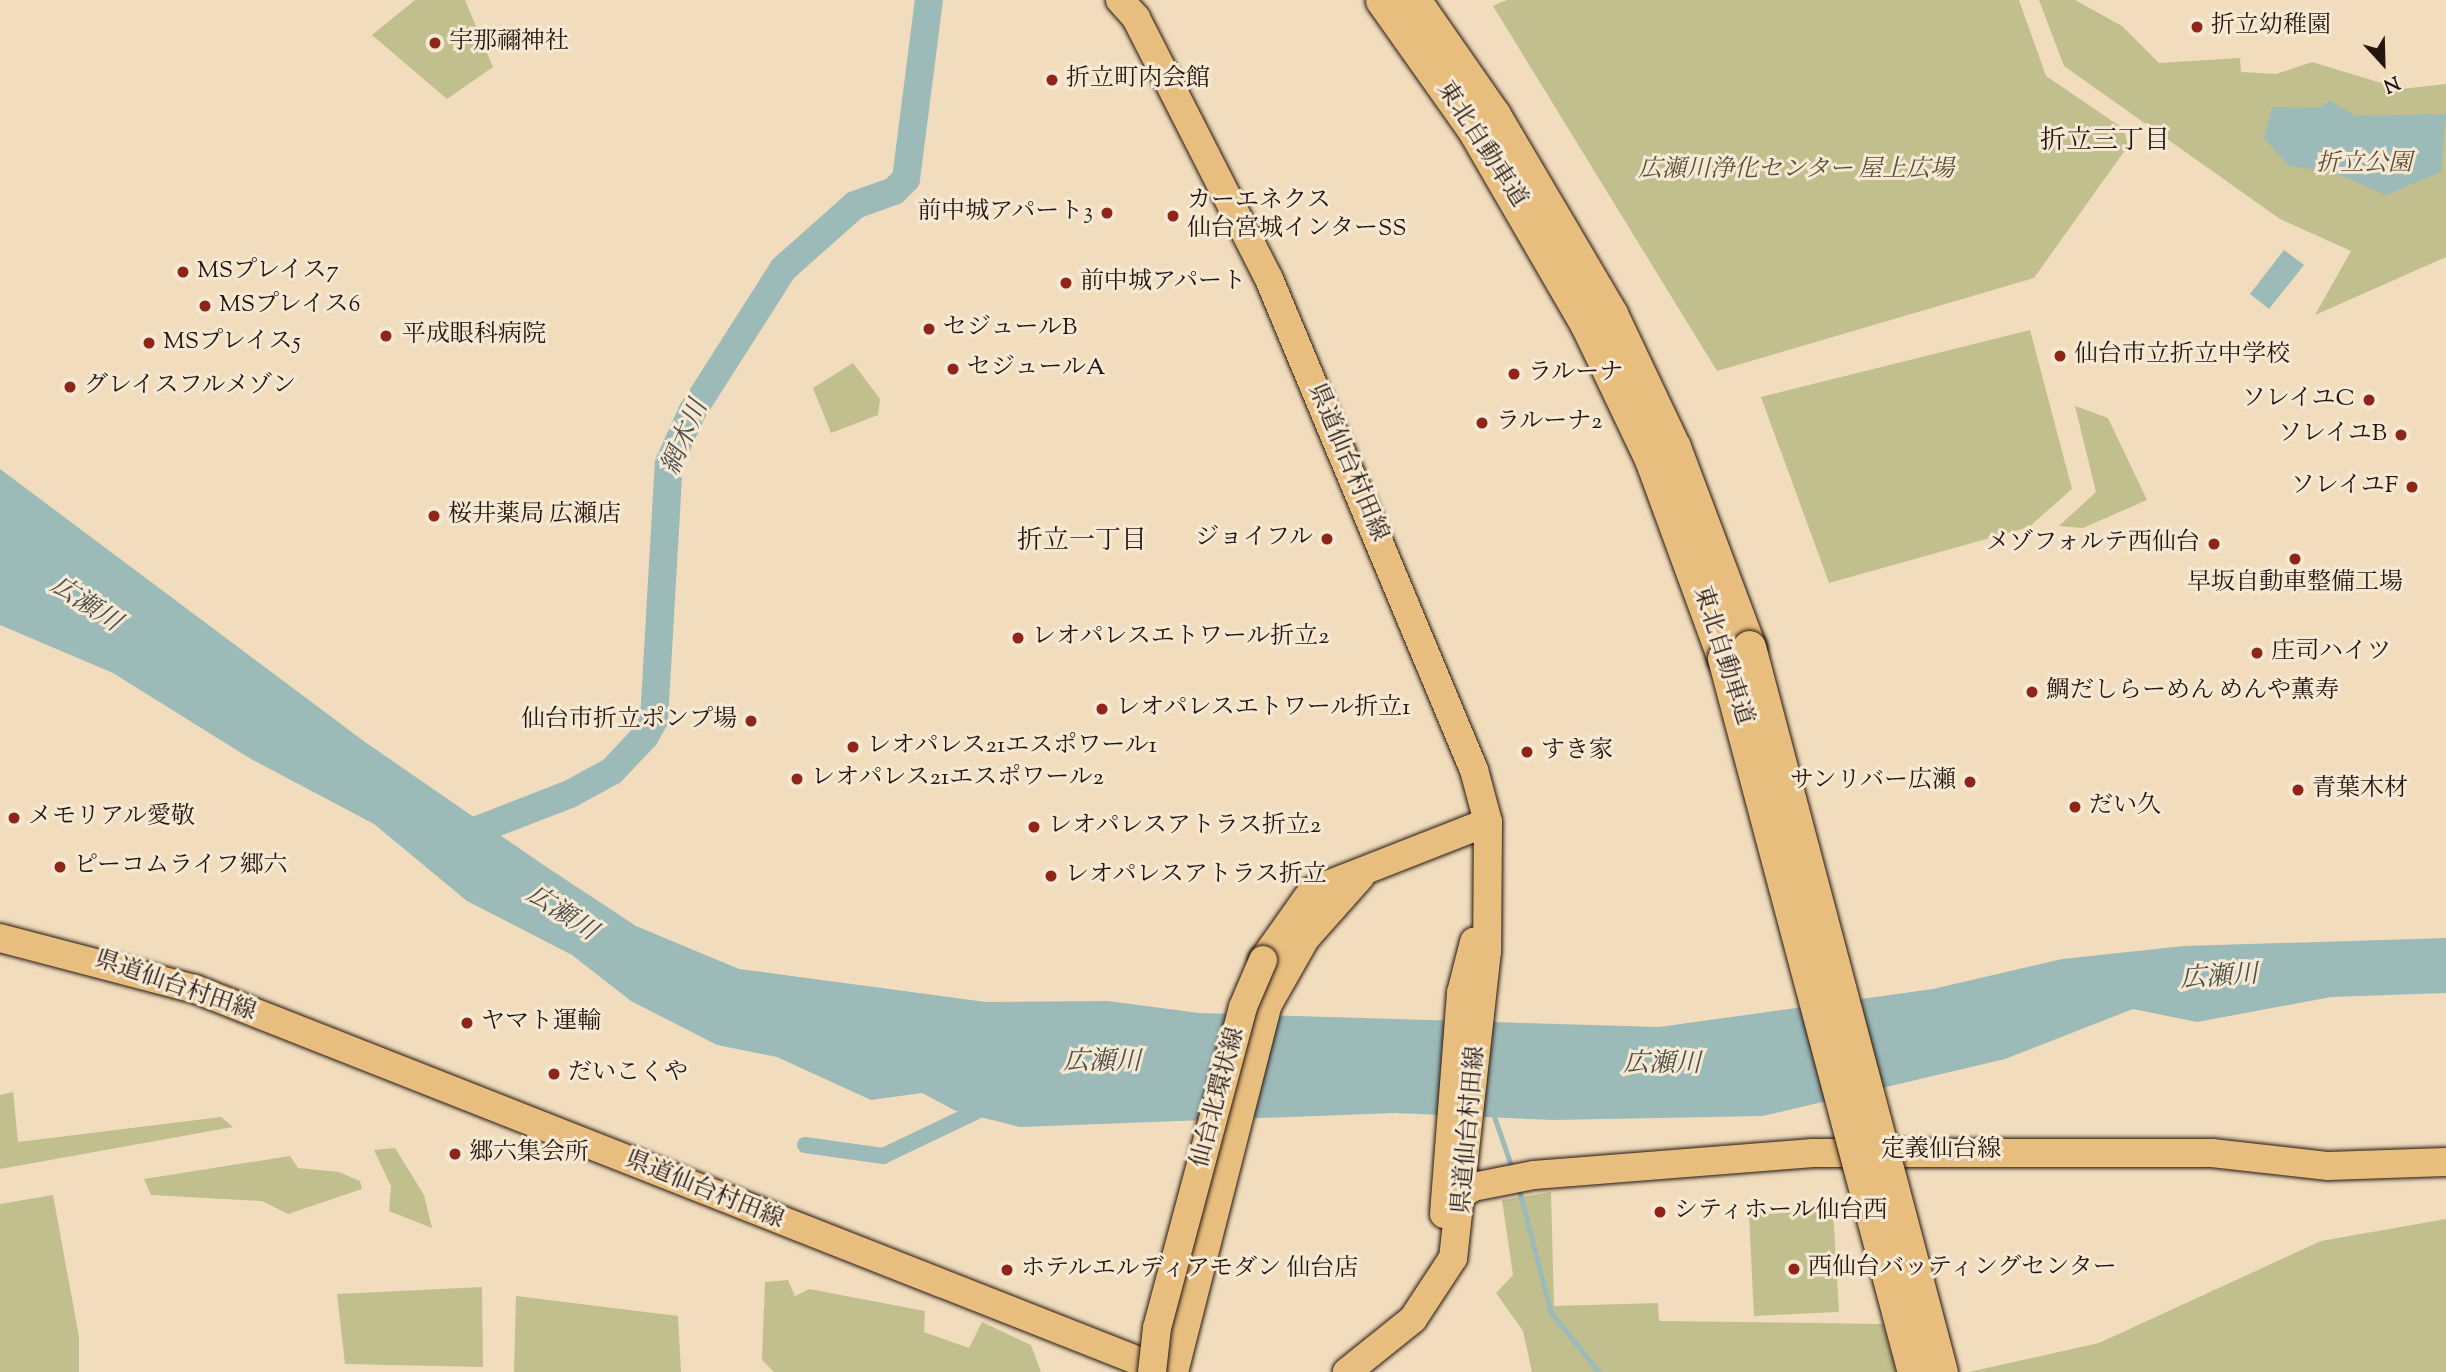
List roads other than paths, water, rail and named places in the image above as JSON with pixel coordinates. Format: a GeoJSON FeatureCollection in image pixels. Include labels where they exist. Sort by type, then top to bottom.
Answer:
{"type":"FeatureCollection","features":[{"type":"Feature","properties":{"kind":"highway","name":"東北自動車道"},"geometry":{"type":"LineString","coordinates":[[1382,0],[1474,130],[1587,325],[1651,459],[1737,652],[1914,1372]]}},
{"type":"Feature","properties":{"kind":"highway","name":"東北自動車道"},"geometry":{"type":"LineString","coordinates":[[1414,0],[1501,126],[1611,314],[1674,447],[1737,652],[1941,1372]]}},
{"type":"Feature","properties":{"kind":"main road","name":"県道仙台村田線"},"geometry":{"type":"LineString","coordinates":[[1130,6],[1299,345],[1474,770],[1488,822],[1483,928],[1470,949],[1472,993],[1454,1186],[1435,1272],[1413,1319],[1347,1372]]}},
{"type":"Feature","properties":{"kind":"main road","name":"仙台北環状線"},"geometry":{"type":"LineString","coordinates":[[1152,1372],[1157,1328],[1243,1007],[1277,960],[1312,891],[1361,876],[1488,822]]}},
{"type":"Feature","properties":{"kind":"main road","name":"県道仙台村田線"},"geometry":{"type":"LineString","coordinates":[[0,938],[195,989],[1167,1372]]}},
{"type":"Feature","properties":{"kind":"main road","name":"仙台北環状線"},"geometry":{"type":"LineString","coordinates":[[1174,1372],[1253,1046],[1277,960]]}},
{"type":"Feature","properties":{"kind":"main road","name":"定義仙台線"},"geometry":{"type":"LineString","coordinates":[[1454,1186],[1534,1175],[1899,1150],[2212,1153],[2328,1166],[2446,1162]]}},
{"type":"Feature","properties":{"kind":"water"},"geometry":{"type":"Polygon","coordinates":[[[2330,101],[2356,116],[2446,114],[2441,172],[2386,195],[2333,172],[2289,166],[2264,138],[2272,107],[2318,108],[2330,101]]]}},
{"type":"Feature","properties":{"kind":"water"},"geometry":{"type":"Polygon","coordinates":[[[2284,250],[2304,265],[2269,309],[2250,294],[2284,250]]]}},
{"type":"Feature","properties":{"kind":"water","name":"広瀬川"},"geometry":{"type":"Polygon","coordinates":[[[0,469],[365,742],[542,864],[636,926],[739,969],[986,1002],[1108,1001],[1199,1013],[1659,1027],[1933,989],[2062,959],[2184,946],[2446,938],[2446,993],[2331,997],[2197,1022],[2133,1009],[2005,1059],[1763,1116],[1552,1120],[1396,1113],[1020,1127],[956,1111],[922,1093],[871,1100],[777,1057],[717,1045],[631,1001],[572,955],[467,901],[374,824],[251,759],[113,673],[0,625],[0,469]]]}},
{"type":"Feature","properties":{"kind":"waterway","name":"網木川"},"geometry":{"type":"LineString","coordinates":[[454,839],[570,794],[612,771],[645,736],[654,720],[669,463],[692,412],[783,269],[855,205],[894,191],[906,179],[929,0]]}},
{"type":"Feature","properties":{"kind":"waterway"},"geometry":{"type":"LineString","coordinates":[[805,1145],[883,1156],[990,1105]]}},
{"type":"Feature","properties":{"kind":"waterway"},"geometry":{"type":"LineString","coordinates":[[1493,1112],[1513,1170]]}},
{"type":"Feature","properties":{"kind":"waterway"},"geometry":{"type":"LineString","coordinates":[[1519,1188],[1551,1312],[1599,1372]]}},
{"type":"Feature","properties":{"kind":"place","name":"折立幼稚園"},"geometry":{"type":"Point","coordinates":[2197,27]}},
{"type":"Feature","properties":{"kind":"place","name":"宇那禰神社"},"geometry":{"type":"Point","coordinates":[435,43]}},
{"type":"Feature","properties":{"kind":"place","name":"折立町内会館"},"geometry":{"type":"Point","coordinates":[1052,80]}},
{"type":"Feature","properties":{"kind":"place","name":"前中城アパート3"},"geometry":{"type":"Point","coordinates":[1107,213]}},
{"type":"Feature","properties":{"kind":"place","name":"カーエネクス 仙台宮城インターSS"},"geometry":{"type":"Point","coordinates":[1173,216]}},
{"type":"Feature","properties":{"kind":"place","name":"MSプレイス7"},"geometry":{"type":"Point","coordinates":[183,272]}},
{"type":"Feature","properties":{"kind":"place","name":"前中城アパート"},"geometry":{"type":"Point","coordinates":[1066,283]}},
{"type":"Feature","properties":{"kind":"place","name":"MSプレイス6"},"geometry":{"type":"Point","coordinates":[205,306]}},
{"type":"Feature","properties":{"kind":"place","name":"セジュールB"},"geometry":{"type":"Point","coordinates":[929,329]}},
{"type":"Feature","properties":{"kind":"place","name":"平成眼科病院"},"geometry":{"type":"Point","coordinates":[386,336]}},
{"type":"Feature","properties":{"kind":"place","name":"MSプレイス5"},"geometry":{"type":"Point","coordinates":[149,343]}},
{"type":"Feature","properties":{"kind":"place","name":"仙台市立折立中学校"},"geometry":{"type":"Point","coordinates":[2060,356]}},
{"type":"Feature","properties":{"kind":"place","name":"セジュールA"},"geometry":{"type":"Point","coordinates":[953,369]}},
{"type":"Feature","properties":{"kind":"place","name":"ラルーナ"},"geometry":{"type":"Point","coordinates":[1514,374]}},
{"type":"Feature","properties":{"kind":"place","name":"グレイスフルメゾン"},"geometry":{"type":"Point","coordinates":[70,387]}},
{"type":"Feature","properties":{"kind":"place","name":"ソレイユC"},"geometry":{"type":"Point","coordinates":[2369,400]}},
{"type":"Feature","properties":{"kind":"place","name":"ラルーナ2"},"geometry":{"type":"Point","coordinates":[1482,423]}},
{"type":"Feature","properties":{"kind":"place","name":"ソレイユB"},"geometry":{"type":"Point","coordinates":[2401,435]}},
{"type":"Feature","properties":{"kind":"place","name":"ソレイユF"},"geometry":{"type":"Point","coordinates":[2412,487]}},
{"type":"Feature","properties":{"kind":"place","name":"桜井薬局 広瀬店"},"geometry":{"type":"Point","coordinates":[434,516]}},
{"type":"Feature","properties":{"kind":"place","name":"ジョイフル"},"geometry":{"type":"Point","coordinates":[1327,539]}},
{"type":"Feature","properties":{"kind":"place","name":"メゾフォルテ西仙台"},"geometry":{"type":"Point","coordinates":[2214,544]}},
{"type":"Feature","properties":{"kind":"place","name":"早坂自動車整備工場"},"geometry":{"type":"Point","coordinates":[2295,559]}},
{"type":"Feature","properties":{"kind":"place","name":"レオパレスエトワール折立2"},"geometry":{"type":"Point","coordinates":[1018,638]}},
{"type":"Feature","properties":{"kind":"place","name":"庄司ハイツ"},"geometry":{"type":"Point","coordinates":[2257,653]}},
{"type":"Feature","properties":{"kind":"place","name":"鯛だしらーめん めんや薫寿"},"geometry":{"type":"Point","coordinates":[2032,692]}},
{"type":"Feature","properties":{"kind":"place","name":"レオパレスエトワール折立1"},"geometry":{"type":"Point","coordinates":[1102,709]}},
{"type":"Feature","properties":{"kind":"place","name":"仙台市折立ポンプ場"},"geometry":{"type":"Point","coordinates":[751,721]}},
{"type":"Feature","properties":{"kind":"place","name":"レオパレス21エスポワール1"},"geometry":{"type":"Point","coordinates":[853,747]}},
{"type":"Feature","properties":{"kind":"place","name":"すき家"},"geometry":{"type":"Point","coordinates":[1527,752]}},
{"type":"Feature","properties":{"kind":"place","name":"レオパレス21エスポワール2"},"geometry":{"type":"Point","coordinates":[797,779]}},
{"type":"Feature","properties":{"kind":"place","name":"サンリバー広瀬"},"geometry":{"type":"Point","coordinates":[1970,782]}},
{"type":"Feature","properties":{"kind":"place","name":"青葉木材"},"geometry":{"type":"Point","coordinates":[2298,790]}},
{"type":"Feature","properties":{"kind":"place","name":"だい久"},"geometry":{"type":"Point","coordinates":[2075,807]}},
{"type":"Feature","properties":{"kind":"place","name":"メモリアル愛敬"},"geometry":{"type":"Point","coordinates":[14,818]}},
{"type":"Feature","properties":{"kind":"place","name":"レオパレスアトラス折立2"},"geometry":{"type":"Point","coordinates":[1034,827]}},
{"type":"Feature","properties":{"kind":"place","name":"ピーコムライフ郷六"},"geometry":{"type":"Point","coordinates":[60,867]}},
{"type":"Feature","properties":{"kind":"place","name":"レオパレスアトラス折立"},"geometry":{"type":"Point","coordinates":[1051,876]}},
{"type":"Feature","properties":{"kind":"place","name":"ヤマト運輸"},"geometry":{"type":"Point","coordinates":[467,1023]}},
{"type":"Feature","properties":{"kind":"place","name":"だいこくや"},"geometry":{"type":"Point","coordinates":[554,1074]}},
{"type":"Feature","properties":{"kind":"place","name":"郷六集会所"},"geometry":{"type":"Point","coordinates":[455,1154]}},
{"type":"Feature","properties":{"kind":"place","name":"シティホール仙台西"},"geometry":{"type":"Point","coordinates":[1660,1212]}},
{"type":"Feature","properties":{"kind":"place","name":"西仙台バッティングセンター"},"geometry":{"type":"Point","coordinates":[1794,1269]}},
{"type":"Feature","properties":{"kind":"place","name":"ホテルエルディアモダン 仙台店"},"geometry":{"type":"Point","coordinates":[1007,1270]}},
{"type":"Feature","properties":{"kind":"district","name":"折立三丁目"},"geometry":{"type":"Point","coordinates":[2105,142]}},
{"type":"Feature","properties":{"kind":"district","name":"折立一丁目"},"geometry":{"type":"Point","coordinates":[1082,542]}},
{"type":"Feature","properties":{"kind":"park label","name":"折立公園"},"geometry":{"type":"Point","coordinates":[2364,165]}},
{"type":"Feature","properties":{"kind":"park label","name":"広瀬川浄化センター 屋上広場"},"geometry":{"type":"Point","coordinates":[1796,171]}}]}
